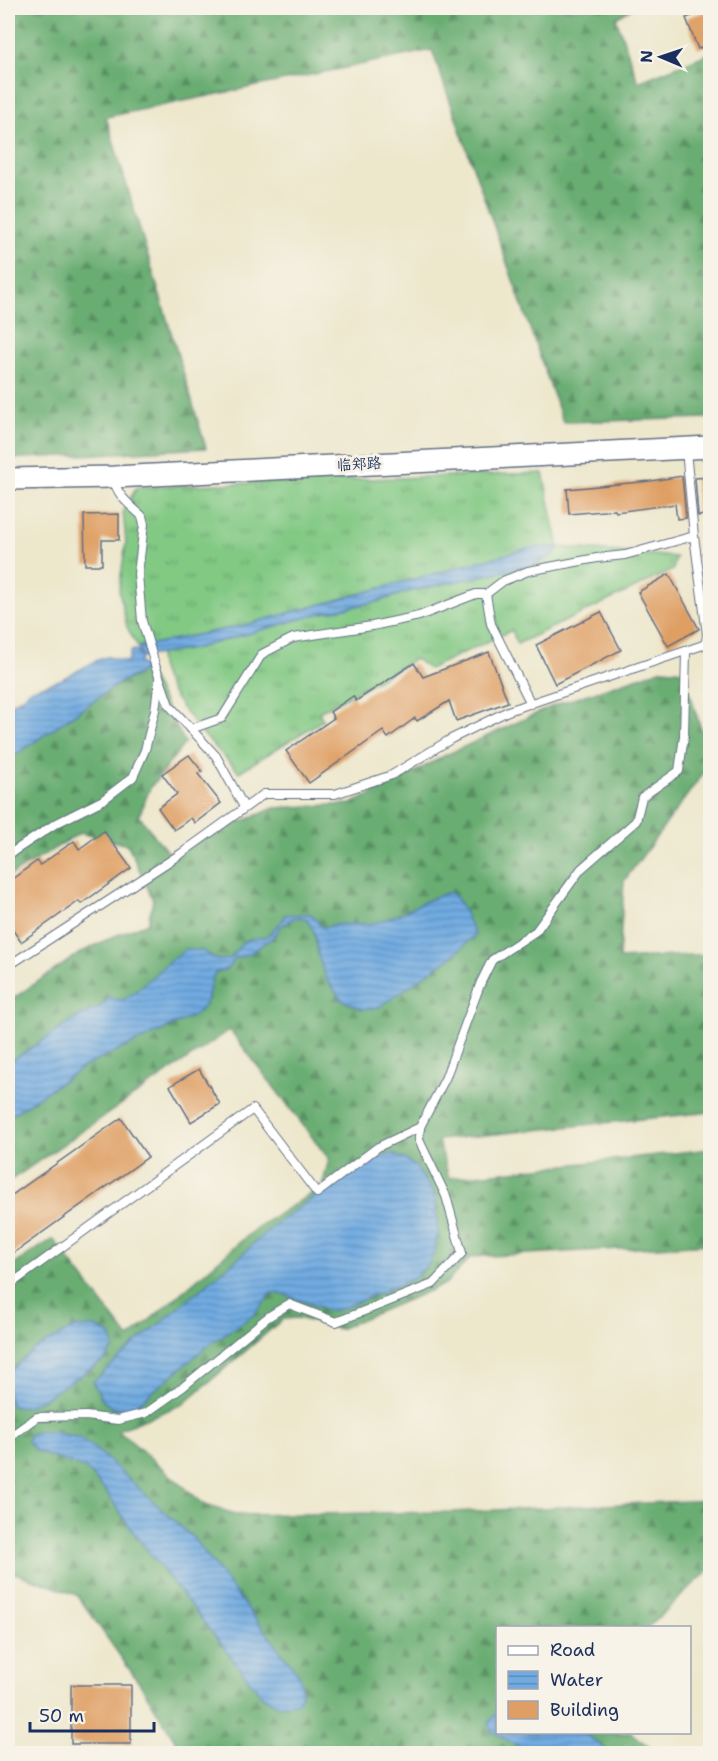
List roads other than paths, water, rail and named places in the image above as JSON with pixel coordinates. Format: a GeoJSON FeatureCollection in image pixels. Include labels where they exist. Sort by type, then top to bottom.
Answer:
{"type":"FeatureCollection","features":[{"type":"Feature","properties":{"kind":"main road","name":"临郑路"},"geometry":{"type":"LineString","coordinates":[[8,479],[114,477],[711,447]]}},
{"type":"Feature","properties":{"kind":"lane"},"geometry":{"type":"LineString","coordinates":[[8,966],[182,853],[264,794],[335,794],[392,774],[451,739],[508,711],[703,645],[707,638],[686,448]]}},
{"type":"Feature","properties":{"kind":"lane"},"geometry":{"type":"LineString","coordinates":[[114,477],[115,485],[130,506],[142,516],[144,524],[138,574],[142,621],[169,705],[216,756],[244,807]]}},
{"type":"Feature","properties":{"kind":"lane"},"geometry":{"type":"LineString","coordinates":[[190,729],[222,718],[262,654],[293,638],[419,616],[476,594],[486,594],[503,581],[528,571],[625,555],[694,536]]}},
{"type":"Feature","properties":{"kind":"lane"},"geometry":{"type":"LineString","coordinates":[[486,594],[491,624],[531,704]]}},
{"type":"Feature","properties":{"kind":"lane"},"geometry":{"type":"LineString","coordinates":[[8,1438],[37,1418],[86,1416],[118,1420],[146,1413],[183,1387],[268,1317],[289,1304],[336,1323],[433,1284],[462,1253],[446,1196],[419,1140],[420,1127],[445,1079],[481,981],[492,960],[536,931],[581,870],[636,821],[642,797],[680,771],[684,736],[686,652]]}},
{"type":"Feature","properties":{"kind":"lane"},"geometry":{"type":"LineString","coordinates":[[8,855],[55,824],[103,800],[133,777],[145,750],[155,710],[159,679]]}},
{"type":"Feature","properties":{"kind":"lane"},"geometry":{"type":"LineString","coordinates":[[8,1286],[253,1110],[317,1193],[378,1147],[420,1127]]}},
{"type":"Feature","properties":{"kind":"water"},"geometry":{"type":"Polygon","coordinates":[[[559,547],[554,554],[536,564],[326,612],[193,649],[142,657],[138,647],[241,626],[529,548],[559,547]]]}},
{"type":"Feature","properties":{"kind":"water"},"geometry":{"type":"Polygon","coordinates":[[[131,651],[138,651],[141,659],[139,663],[145,666],[144,671],[121,682],[8,760],[8,705],[20,699],[30,690],[60,680],[100,659],[108,657],[128,662],[131,651]]]}},
{"type":"Feature","properties":{"kind":"water"},"geometry":{"type":"Polygon","coordinates":[[[451,892],[461,905],[475,935],[451,957],[379,1007],[362,1009],[342,1000],[327,980],[319,958],[314,931],[307,920],[301,917],[294,918],[281,926],[273,937],[251,953],[234,959],[227,969],[216,972],[211,980],[206,1002],[202,1009],[193,1016],[85,1066],[8,1117],[8,1063],[75,1019],[100,1007],[109,998],[123,1000],[186,949],[203,951],[217,960],[230,959],[243,942],[266,937],[283,920],[284,915],[311,914],[323,928],[335,925],[367,924],[393,917],[451,892]]]}},
{"type":"Feature","properties":{"kind":"water"},"geometry":{"type":"Polygon","coordinates":[[[393,1154],[416,1167],[435,1195],[438,1233],[434,1253],[428,1265],[413,1279],[343,1308],[330,1311],[283,1294],[271,1293],[255,1314],[210,1344],[140,1402],[126,1409],[115,1409],[103,1401],[93,1382],[274,1225],[381,1156],[393,1154]]]}},
{"type":"Feature","properties":{"kind":"water"},"geometry":{"type":"Polygon","coordinates":[[[95,1327],[110,1334],[114,1348],[105,1360],[46,1397],[28,1406],[13,1407],[8,1400],[8,1373],[33,1350],[74,1328],[95,1327]]]}},
{"type":"Feature","properties":{"kind":"water"},"geometry":{"type":"Polygon","coordinates":[[[41,1431],[80,1438],[99,1452],[193,1538],[300,1676],[302,1694],[297,1703],[277,1705],[261,1695],[134,1533],[107,1493],[86,1469],[36,1451],[27,1441],[30,1434],[41,1431]]]}},
{"type":"Feature","properties":{"kind":"water"},"geometry":{"type":"Polygon","coordinates":[[[496,1714],[496,1734],[491,1731],[489,1722],[496,1714]]]}},
{"type":"Feature","properties":{"kind":"water"},"geometry":{"type":"Polygon","coordinates":[[[496,1734],[586,1734],[610,1753],[530,1753],[496,1734]]]}}]}
